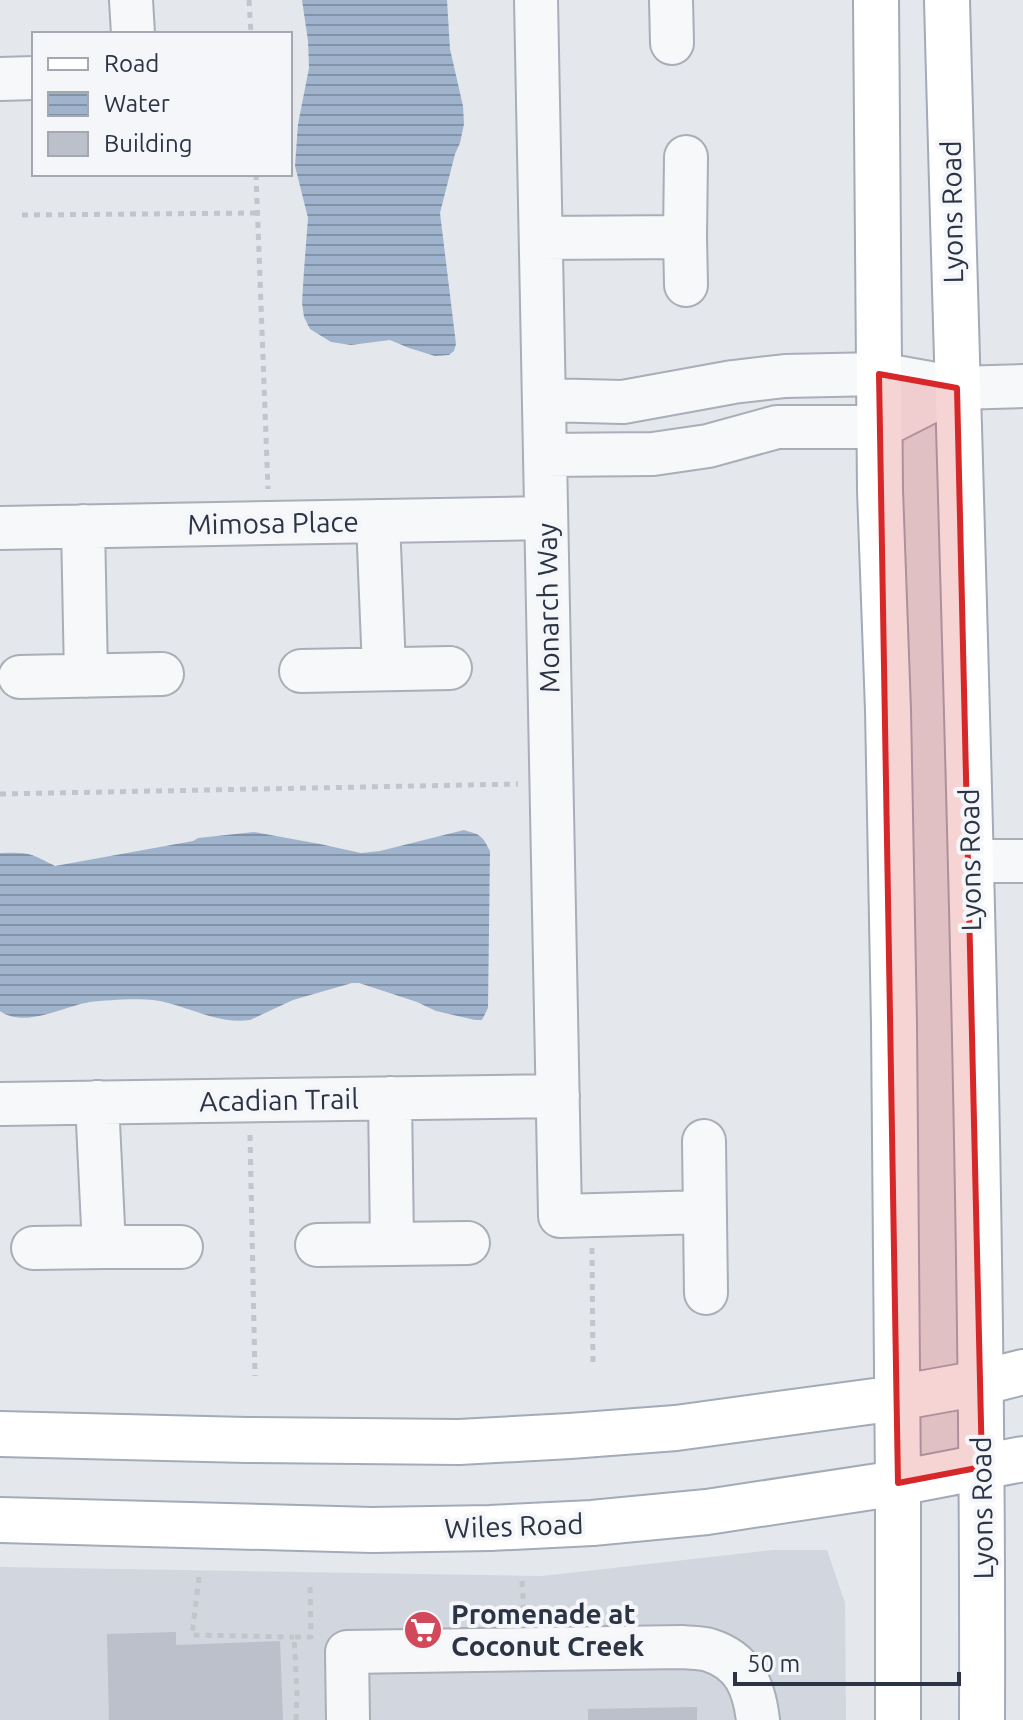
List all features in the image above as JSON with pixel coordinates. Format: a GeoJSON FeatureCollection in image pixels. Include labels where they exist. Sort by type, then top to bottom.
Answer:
{"type":"FeatureCollection","features":[{"type":"Feature","properties":{"kind":"main road"},"geometry":{"type":"LineString","coordinates":[[876,0],[880,490],[889,726],[898,1720]]}},
{"type":"Feature","properties":{"kind":"main road","name":"Lyons Road"},"geometry":{"type":"LineString","coordinates":[[947,0],[970,861],[980,1383],[1002,1463],[982,1720]]}},
{"type":"Feature","properties":{"kind":"main road"},"geometry":{"type":"LineString","coordinates":[[0,1434],[459,1442],[676,1428],[897,1398],[1023,1372]]}},
{"type":"Feature","properties":{"kind":"main road","name":"Wiles Road"},"geometry":{"type":"LineString","coordinates":[[0,1520],[325,1530],[592,1523],[707,1512],[898,1483],[1002,1463]]}},
{"type":"Feature","properties":{"kind":"street"},"geometry":{"type":"LineString","coordinates":[[131,0],[133,32]]}},
{"type":"Feature","properties":{"kind":"street","name":"Monarch Way"},"geometry":{"type":"LineString","coordinates":[[536,0],[560,1216],[705,1212]]}},
{"type":"Feature","properties":{"kind":"street"},"geometry":{"type":"LineString","coordinates":[[671,0],[672,43]]}},
{"type":"Feature","properties":{"kind":"street"},"geometry":{"type":"LineString","coordinates":[[0,79],[32,78]]}},
{"type":"Feature","properties":{"kind":"street"},"geometry":{"type":"LineString","coordinates":[[686,157],[686,285]]}},
{"type":"Feature","properties":{"kind":"street"},"geometry":{"type":"LineString","coordinates":[[541,238],[685,237]]}},
{"type":"Feature","properties":{"kind":"street"},"geometry":{"type":"LineString","coordinates":[[544,400],[623,402],[785,376],[879,374],[957,388],[1023,386]]}},
{"type":"Feature","properties":{"kind":"street"},"geometry":{"type":"LineString","coordinates":[[545,455],[653,454],[708,446],[777,427],[880,427],[957,388]]}},
{"type":"Feature","properties":{"kind":"street","name":"Mimosa Place"},"geometry":{"type":"LineString","coordinates":[[0,528],[546,518]]}},
{"type":"Feature","properties":{"kind":"street"},"geometry":{"type":"LineString","coordinates":[[378,521],[384,669]]}},
{"type":"Feature","properties":{"kind":"street"},"geometry":{"type":"LineString","coordinates":[[83,526],[86,676]]}},
{"type":"Feature","properties":{"kind":"street"},"geometry":{"type":"LineString","coordinates":[[301,671],[450,668]]}},
{"type":"Feature","properties":{"kind":"street"},"geometry":{"type":"LineString","coordinates":[[20,677],[162,674]]}},
{"type":"Feature","properties":{"kind":"street"},"geometry":{"type":"LineString","coordinates":[[970,861],[1023,861]]}},
{"type":"Feature","properties":{"kind":"street","name":"Acadian Trail"},"geometry":{"type":"LineString","coordinates":[[0,1104],[558,1096]]}},
{"type":"Feature","properties":{"kind":"street"},"geometry":{"type":"LineString","coordinates":[[390,1098],[392,1244]]}},
{"type":"Feature","properties":{"kind":"street"},"geometry":{"type":"LineString","coordinates":[[97,1102],[104,1247]]}},
{"type":"Feature","properties":{"kind":"street"},"geometry":{"type":"LineString","coordinates":[[704,1141],[706,1293]]}},
{"type":"Feature","properties":{"kind":"street"},"geometry":{"type":"LineString","coordinates":[[317,1245],[468,1243]]}},
{"type":"Feature","properties":{"kind":"street"},"geometry":{"type":"LineString","coordinates":[[33,1248],[181,1247]]}},
{"type":"Feature","properties":{"kind":"street"},"geometry":{"type":"LineString","coordinates":[[348,1720],[347,1652],[683,1647],[709,1650],[738,1665],[754,1690],[758,1720]]}},
{"type":"Feature","properties":{"kind":"path"},"geometry":{"type":"LineString","coordinates":[[249,0],[251,32]]}},
{"type":"Feature","properties":{"kind":"path"},"geometry":{"type":"LineString","coordinates":[[256,176],[268,493]]}},
{"type":"Feature","properties":{"kind":"path"},"geometry":{"type":"LineString","coordinates":[[22,215],[257,213]]}},
{"type":"Feature","properties":{"kind":"path"},"geometry":{"type":"LineString","coordinates":[[0,794],[519,784]]}},
{"type":"Feature","properties":{"kind":"path"},"geometry":{"type":"LineString","coordinates":[[250,1134],[255,1376]]}},
{"type":"Feature","properties":{"kind":"path"},"geometry":{"type":"LineString","coordinates":[[592,1247],[593,1368]]}},
{"type":"Feature","properties":{"kind":"path"},"geometry":{"type":"LineString","coordinates":[[199,1577],[192,1635],[311,1637],[310,1584]]}},
{"type":"Feature","properties":{"kind":"path"},"geometry":{"type":"LineString","coordinates":[[294,1637],[296,1720]]}},
{"type":"Feature","properties":{"kind":"highlighted area"},"geometry":{"type":"Polygon","coordinates":[[[879,374],[957,388],[982,1467],[898,1483],[879,374]]]}},
{"type":"Feature","properties":{"kind":"shaded area","name":"Promenade at Coconut Creek"},"geometry":{"type":"Polygon","coordinates":[[[773,1550],[827,1550],[845,1603],[846,1720],[0,1720],[0,1567],[542,1576],[773,1550]]]}},
{"type":"Feature","properties":{"kind":"water"},"geometry":{"type":"Polygon","coordinates":[[[302,0],[447,0],[450,49],[464,124],[440,213],[456,344],[449,355],[435,356],[390,340],[351,345],[331,342],[310,329],[304,317],[302,303],[308,218],[295,166],[298,124],[309,68],[302,0]]]}},
{"type":"Feature","properties":{"kind":"water"},"geometry":{"type":"Polygon","coordinates":[[[464,830],[480,836],[490,851],[488,1008],[482,1020],[436,1011],[359,983],[293,1000],[250,1020],[238,1021],[146,999],[90,1002],[45,1015],[21,1018],[0,1011],[0,853],[29,854],[55,866],[198,838],[254,832],[361,853],[464,830]]]}},
{"type":"Feature","properties":{"kind":"building"},"geometry":{"type":"Polygon","coordinates":[[[176,1632],[176,1645],[280,1641],[283,1720],[109,1720],[107,1634],[176,1632]]]}},
{"type":"Feature","properties":{"kind":"building"},"geometry":{"type":"Polygon","coordinates":[[[697,1707],[697,1720],[588,1720],[588,1709],[697,1707]]]}},
{"type":"Feature","properties":{"kind":"place","name":"Promenade at Coconut Creek"},"geometry":{"type":"Point","coordinates":[423,1630]}}]}
